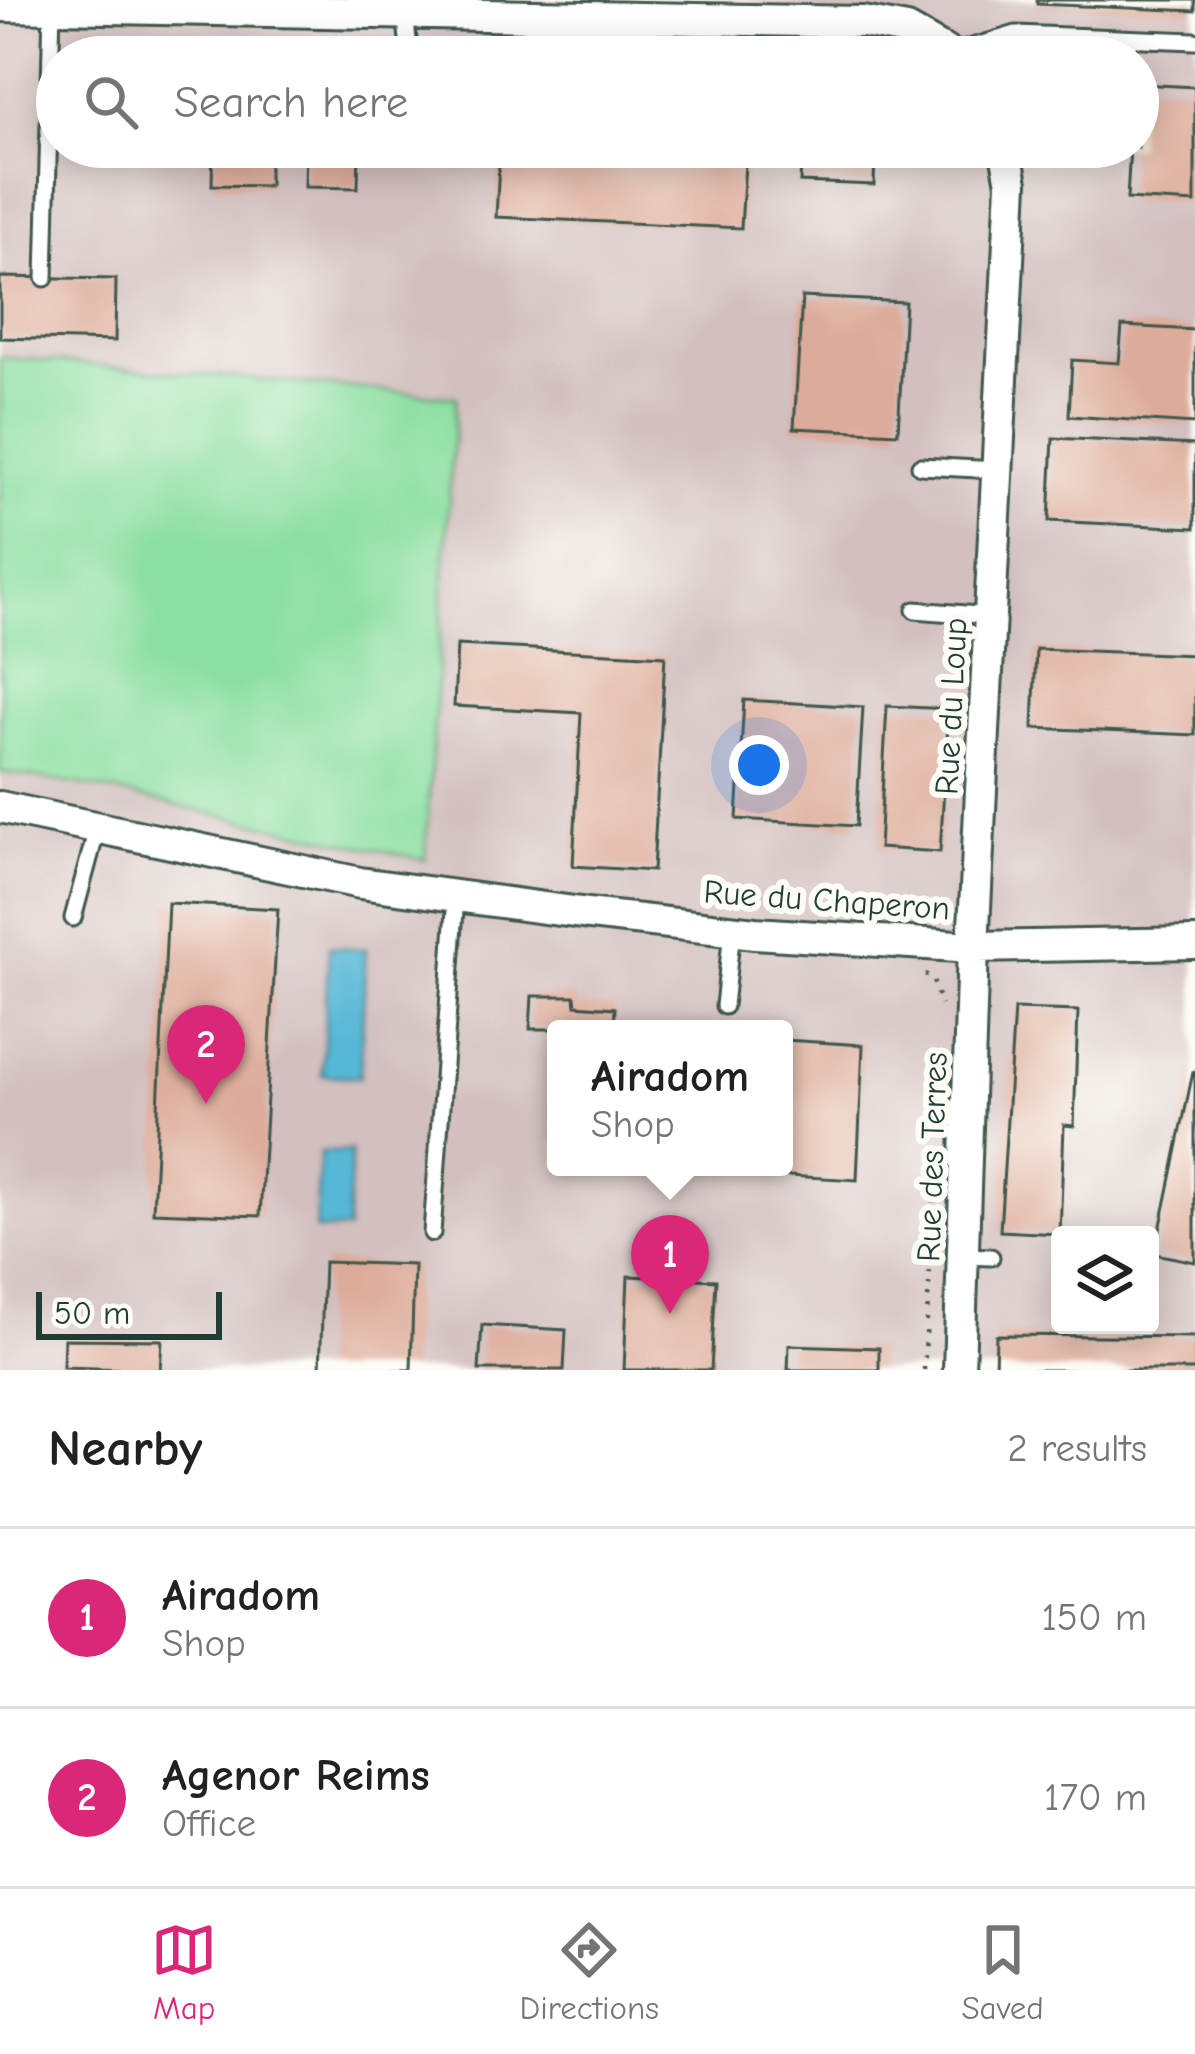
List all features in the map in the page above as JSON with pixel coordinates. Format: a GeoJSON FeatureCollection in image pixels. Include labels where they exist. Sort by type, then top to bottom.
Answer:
{"type":"FeatureCollection","features":[{"type":"Feature","properties":{"kind":"street"},"geometry":{"type":"LineString","coordinates":[[0,6],[386,8],[863,22],[918,36]]}},
{"type":"Feature","properties":{"kind":"street","name":"Rue du Loup"},"geometry":{"type":"LineString","coordinates":[[973,946],[1012,183],[1009,168]]}},
{"type":"Feature","properties":{"kind":"street","name":"Rue du Chaperon"},"geometry":{"type":"LineString","coordinates":[[0,808],[98,825],[360,884],[732,930],[973,946],[1195,944]]}},
{"type":"Feature","properties":{"kind":"street","name":"Rue des Terres"},"geometry":{"type":"LineString","coordinates":[[958,1370],[977,1256],[973,946]]}},
{"type":"Feature","properties":{"kind":"lane"},"geometry":{"type":"LineString","coordinates":[[51,36],[52,7]]}},
{"type":"Feature","properties":{"kind":"lane"},"geometry":{"type":"LineString","coordinates":[[386,8],[400,36]]}},
{"type":"Feature","properties":{"kind":"lane"},"geometry":{"type":"LineString","coordinates":[[1010,36],[1067,36]]}},
{"type":"Feature","properties":{"kind":"lane"},"geometry":{"type":"LineString","coordinates":[[1159,40],[1195,41]]}},
{"type":"Feature","properties":{"kind":"lane"},"geometry":{"type":"LineString","coordinates":[[45,278],[48,168]]}},
{"type":"Feature","properties":{"kind":"lane"},"geometry":{"type":"LineString","coordinates":[[920,466],[997,470]]}},
{"type":"Feature","properties":{"kind":"lane"},"geometry":{"type":"LineString","coordinates":[[915,610],[991,616]]}},
{"type":"Feature","properties":{"kind":"lane"},"geometry":{"type":"LineString","coordinates":[[74,918],[98,825]]}},
{"type":"Feature","properties":{"kind":"lane"},"geometry":{"type":"LineString","coordinates":[[432,1232],[456,896]]}},
{"type":"Feature","properties":{"kind":"lane"},"geometry":{"type":"LineString","coordinates":[[724,1006],[732,930]]}},
{"type":"Feature","properties":{"kind":"path"},"geometry":{"type":"LineString","coordinates":[[904,942],[907,960],[932,978],[944,1013]]}},
{"type":"Feature","properties":{"kind":"path"},"geometry":{"type":"LineString","coordinates":[[924,1370],[937,1150]]}},
{"type":"Feature","properties":{"kind":"shaded area"},"geometry":{"type":"Polygon","coordinates":[[[0,0],[1195,0],[1195,1370],[0,1370],[0,0]]]}},
{"type":"Feature","properties":{"kind":"green space"},"geometry":{"type":"Polygon","coordinates":[[[0,357],[456,397],[425,860],[87,786],[0,772],[0,357]]]}},
{"type":"Feature","properties":{"kind":"water"},"geometry":{"type":"Polygon","coordinates":[[[329,947],[366,949],[360,1077],[322,1075],[329,947]]]}},
{"type":"Feature","properties":{"kind":"water"},"geometry":{"type":"Polygon","coordinates":[[[351,1151],[347,1230],[315,1230],[320,1152],[351,1151]]]}},
{"type":"Feature","properties":{"kind":"building"},"geometry":{"type":"Polygon","coordinates":[[[1037,0],[1195,0],[1195,11],[1037,4],[1037,0]]]}},
{"type":"Feature","properties":{"kind":"building"},"geometry":{"type":"Polygon","coordinates":[[[1159,85],[1195,87],[1195,203],[1127,199],[1129,168],[1159,168],[1159,85]]]}},
{"type":"Feature","properties":{"kind":"building"},"geometry":{"type":"Polygon","coordinates":[[[212,168],[269,168],[269,186],[212,185],[212,168]]]}},
{"type":"Feature","properties":{"kind":"building"},"geometry":{"type":"Polygon","coordinates":[[[305,168],[358,168],[358,188],[305,187],[305,168]]]}},
{"type":"Feature","properties":{"kind":"building"},"geometry":{"type":"Polygon","coordinates":[[[499,168],[745,168],[741,228],[496,217],[499,168]]]}},
{"type":"Feature","properties":{"kind":"building"},"geometry":{"type":"Polygon","coordinates":[[[801,168],[874,168],[874,185],[800,182],[801,168]]]}},
{"type":"Feature","properties":{"kind":"building"},"geometry":{"type":"Polygon","coordinates":[[[0,277],[116,279],[115,341],[0,338],[0,277]]]}},
{"type":"Feature","properties":{"kind":"building"},"geometry":{"type":"Polygon","coordinates":[[[802,297],[905,302],[898,433],[794,428],[802,297]]]}},
{"type":"Feature","properties":{"kind":"building"},"geometry":{"type":"Polygon","coordinates":[[[1122,326],[1195,330],[1195,424],[1069,416],[1072,360],[1119,363],[1122,326]]]}},
{"type":"Feature","properties":{"kind":"building"},"geometry":{"type":"Polygon","coordinates":[[[1053,438],[1195,445],[1195,528],[1049,521],[1053,438]]]}},
{"type":"Feature","properties":{"kind":"building"},"geometry":{"type":"Polygon","coordinates":[[[457,645],[665,656],[653,871],[573,866],[581,713],[454,706],[457,645]]]}},
{"type":"Feature","properties":{"kind":"building"},"geometry":{"type":"Polygon","coordinates":[[[1036,649],[1195,655],[1195,735],[1033,728],[1036,649]]]}},
{"type":"Feature","properties":{"kind":"building"},"geometry":{"type":"Polygon","coordinates":[[[744,700],[863,707],[856,826],[737,819],[744,700]]]}},
{"type":"Feature","properties":{"kind":"building"},"geometry":{"type":"Polygon","coordinates":[[[887,706],[949,709],[940,852],[879,848],[887,706]]]}},
{"type":"Feature","properties":{"kind":"building"},"geometry":{"type":"Polygon","coordinates":[[[168,903],[278,909],[260,1216],[153,1212],[168,903]]]}},
{"type":"Feature","properties":{"kind":"building"},"geometry":{"type":"Polygon","coordinates":[[[532,996],[575,996],[576,1005],[615,1008],[614,1020],[547,1020],[547,1029],[530,1029],[532,996]]]}},
{"type":"Feature","properties":{"kind":"building"},"geometry":{"type":"Polygon","coordinates":[[[1014,1009],[1078,1011],[1074,1126],[1064,1125],[1060,1226],[1051,1226],[1051,1234],[1000,1231],[1014,1009]]]}},
{"type":"Feature","properties":{"kind":"building"},"geometry":{"type":"Polygon","coordinates":[[[793,1041],[863,1045],[857,1180],[787,1176],[793,1176],[793,1041]]]}},
{"type":"Feature","properties":{"kind":"building"},"geometry":{"type":"Polygon","coordinates":[[[1195,1072],[1195,1262],[1159,1255],[1159,1235],[1195,1072]]]}},
{"type":"Feature","properties":{"kind":"building"},"geometry":{"type":"Polygon","coordinates":[[[324,1262],[414,1265],[411,1370],[320,1370],[324,1262]]]}},
{"type":"Feature","properties":{"kind":"building"},"geometry":{"type":"Polygon","coordinates":[[[628,1276],[716,1280],[711,1370],[624,1370],[628,1276]]]}},
{"type":"Feature","properties":{"kind":"building"},"geometry":{"type":"Polygon","coordinates":[[[482,1325],[566,1330],[564,1370],[479,1370],[482,1325]]]}},
{"type":"Feature","properties":{"kind":"building"},"geometry":{"type":"Polygon","coordinates":[[[996,1335],[1195,1337],[1195,1370],[995,1370],[996,1335]]]}},
{"type":"Feature","properties":{"kind":"building"},"geometry":{"type":"Polygon","coordinates":[[[64,1339],[162,1340],[160,1370],[63,1367],[64,1339]]]}},
{"type":"Feature","properties":{"kind":"building"},"geometry":{"type":"Polygon","coordinates":[[[789,1345],[879,1348],[879,1370],[788,1370],[789,1345]]]}},
{"type":"Feature","properties":{"kind":"place","name":"Agenor Reims"},"geometry":{"type":"Point","coordinates":[206,1104]}},
{"type":"Feature","properties":{"kind":"place","name":"Airadom"},"geometry":{"type":"Point","coordinates":[670,1314]}}]}
